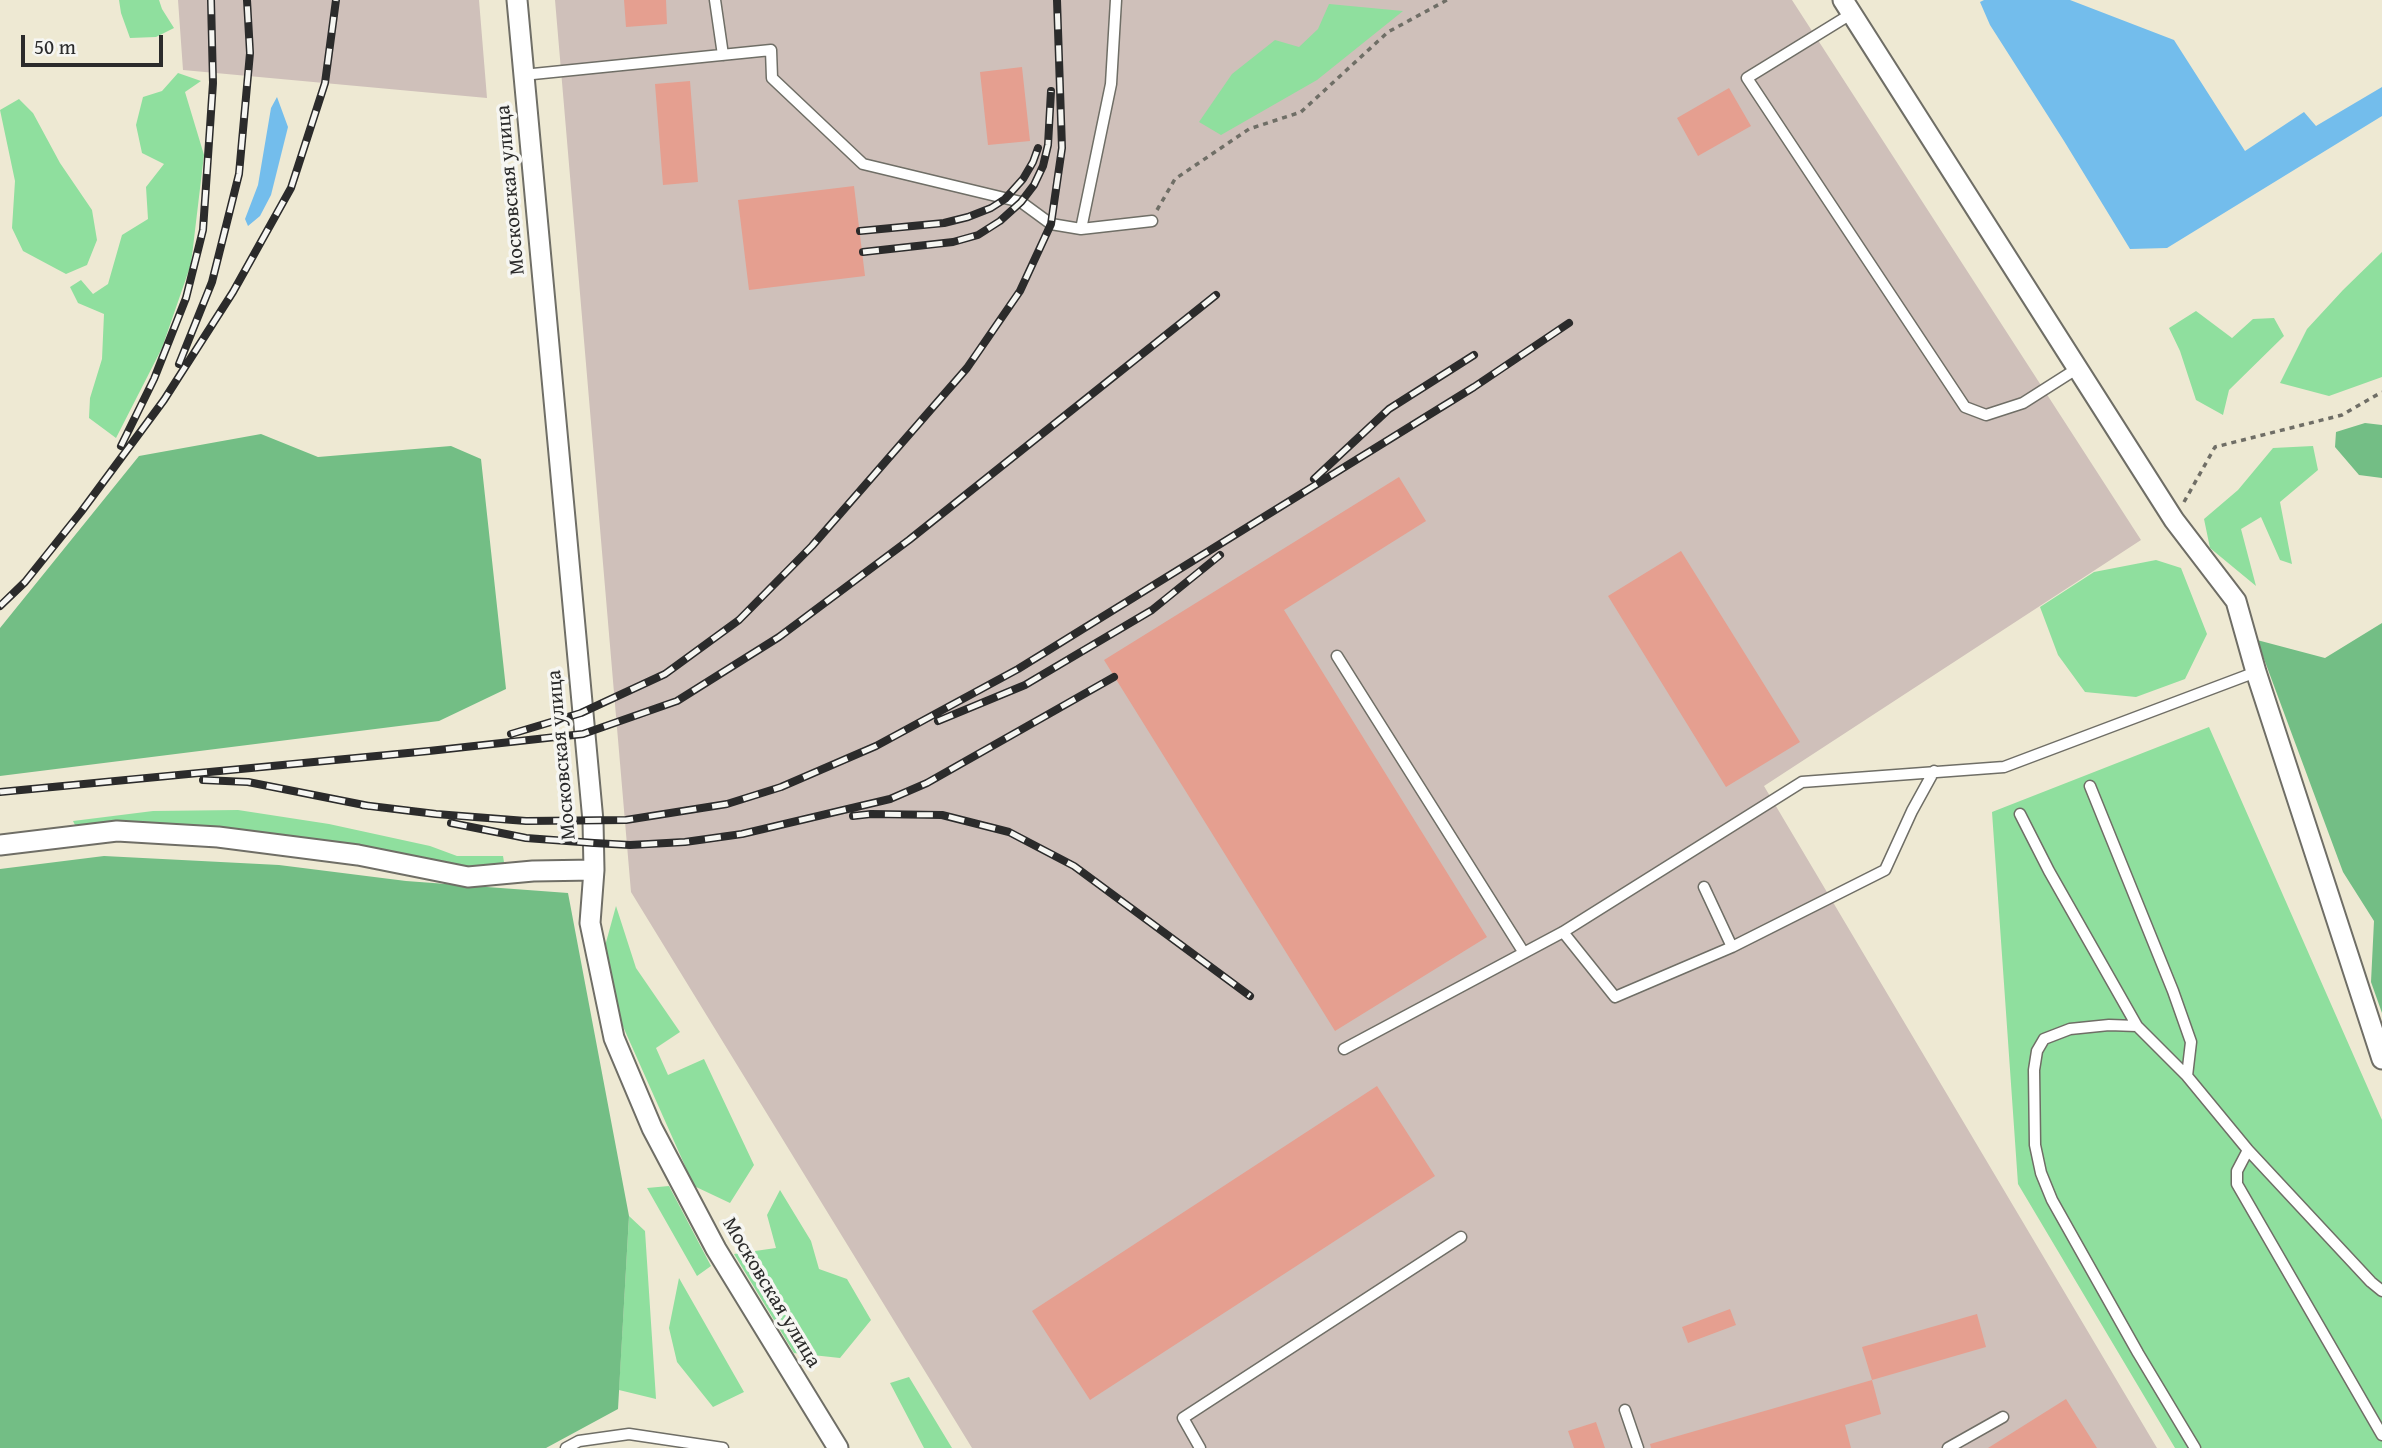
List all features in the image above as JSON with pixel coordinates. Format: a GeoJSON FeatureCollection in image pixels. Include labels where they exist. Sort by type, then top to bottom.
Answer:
{"type":"FeatureCollection","features":[{"type":"Feature","properties":{"kind":"street","name":"Московская улица"},"geometry":{"type":"LineString","coordinates":[[517,0],[593,821],[594,870],[590,923],[614,1038],[652,1128],[716,1249],[838,1448]]}},
{"type":"Feature","properties":{"kind":"street"},"geometry":{"type":"LineString","coordinates":[[1847,7],[2174,520],[2236,601],[2256,672],[2382,1059]]}},
{"type":"Feature","properties":{"kind":"street"},"geometry":{"type":"LineString","coordinates":[[0,845],[117,831],[218,838],[358,855],[468,877],[533,871],[594,870]]}},
{"type":"Feature","properties":{"kind":"lane"},"geometry":{"type":"LineString","coordinates":[[715,0],[723,55]]}},
{"type":"Feature","properties":{"kind":"lane"},"geometry":{"type":"LineString","coordinates":[[1081,229],[1111,84],[1116,0]]}},
{"type":"Feature","properties":{"kind":"lane"},"geometry":{"type":"LineString","coordinates":[[1847,7],[1747,78],[1965,407],[1986,415],[2023,403],[2078,368]]}},
{"type":"Feature","properties":{"kind":"lane"},"geometry":{"type":"LineString","coordinates":[[523,75],[771,50],[772,78],[863,164],[1021,202],[1051,225],[1081,229],[1152,221]]}},
{"type":"Feature","properties":{"kind":"lane"},"geometry":{"type":"LineString","coordinates":[[1337,656],[1524,953]]}},
{"type":"Feature","properties":{"kind":"lane"},"geometry":{"type":"LineString","coordinates":[[1344,1049],[1563,932],[1802,782],[2004,767],[2256,672]]}},
{"type":"Feature","properties":{"kind":"lane"},"geometry":{"type":"LineString","coordinates":[[1563,932],[1615,997],[1732,947],[1885,870],[1934,771]]}},
{"type":"Feature","properties":{"kind":"lane"},"geometry":{"type":"LineString","coordinates":[[2090,786],[2173,991],[2190,1042],[2186,1076]]}},
{"type":"Feature","properties":{"kind":"lane"},"geometry":{"type":"LineString","coordinates":[[2020,814],[2049,871],[2137,1026],[2186,1076],[2248,1150],[2382,1291]]}},
{"type":"Feature","properties":{"kind":"lane"},"geometry":{"type":"LineString","coordinates":[[1704,887],[1732,947]]}},
{"type":"Feature","properties":{"kind":"lane"},"geometry":{"type":"LineString","coordinates":[[2137,1026],[2109,1025],[2070,1029],[2044,1039],[2037,1051],[2034,1070],[2035,1145],[2041,1173],[2052,1200],[2195,1448]]}},
{"type":"Feature","properties":{"kind":"lane"},"geometry":{"type":"LineString","coordinates":[[2248,1150],[2237,1171],[2237,1184],[2382,1435]]}},
{"type":"Feature","properties":{"kind":"lane"},"geometry":{"type":"LineString","coordinates":[[1200,1448],[1183,1418],[1461,1237]]}},
{"type":"Feature","properties":{"kind":"lane"},"geometry":{"type":"LineString","coordinates":[[1625,1410],[1638,1448]]}},
{"type":"Feature","properties":{"kind":"lane"},"geometry":{"type":"LineString","coordinates":[[1948,1448],[2003,1417]]}},
{"type":"Feature","properties":{"kind":"lane"},"geometry":{"type":"LineString","coordinates":[[566,1448],[579,1441],[629,1434],[723,1448]]}},
{"type":"Feature","properties":{"kind":"path"},"geometry":{"type":"LineString","coordinates":[[1152,221],[1175,179],[1249,129],[1301,112],[1388,32],[1447,0]]}},
{"type":"Feature","properties":{"kind":"path"},"geometry":{"type":"LineString","coordinates":[[2174,520],[2215,447],[2342,415],[2382,392]]}},
{"type":"Feature","properties":{"kind":"shaded area"},"geometry":{"type":"Polygon","coordinates":[[[178,0],[479,0],[487,98],[183,70],[178,0]]]}},
{"type":"Feature","properties":{"kind":"shaded area"},"geometry":{"type":"Polygon","coordinates":[[[555,0],[1792,0],[2141,540],[1764,786],[2157,1448],[972,1448],[631,892],[555,0]]]}},
{"type":"Feature","properties":{"kind":"green space"},"geometry":{"type":"Polygon","coordinates":[[[119,0],[159,0],[174,28],[156,37],[130,38],[119,0]]]}},
{"type":"Feature","properties":{"kind":"green space"},"geometry":{"type":"Polygon","coordinates":[[[1329,4],[1403,11],[1317,80],[1221,135],[1199,122],[1232,74],[1275,40],[1299,47],[1318,29],[1329,4]]]}},
{"type":"Feature","properties":{"kind":"green space"},"geometry":{"type":"Polygon","coordinates":[[[178,73],[201,81],[185,92],[204,155],[191,264],[162,348],[116,438],[89,418],[90,398],[102,359],[104,314],[78,303],[70,287],[81,280],[93,294],[108,284],[122,235],[148,219],[146,187],[164,164],[142,153],[136,125],[143,97],[162,91],[178,73]]]}},
{"type":"Feature","properties":{"kind":"green space"},"geometry":{"type":"Polygon","coordinates":[[[19,99],[33,113],[60,163],[92,210],[97,240],[87,265],[66,274],[23,251],[12,228],[15,181],[0,110],[19,99]]]}},
{"type":"Feature","properties":{"kind":"green space"},"geometry":{"type":"Polygon","coordinates":[[[2382,252],[2382,377],[2329,396],[2280,383],[2307,329],[2382,252]]]}},
{"type":"Feature","properties":{"kind":"green space"},"geometry":{"type":"Polygon","coordinates":[[[2196,311],[2232,338],[2253,319],[2274,318],[2284,336],[2229,390],[2223,415],[2196,400],[2180,351],[2169,328],[2196,311]]]}},
{"type":"Feature","properties":{"kind":"green space"},"geometry":{"type":"Polygon","coordinates":[[[2365,423],[2382,425],[2382,478],[2359,475],[2335,447],[2336,432],[2365,423]]]}},
{"type":"Feature","properties":{"kind":"green space"},"geometry":{"type":"Polygon","coordinates":[[[261,434],[318,457],[451,446],[481,459],[506,689],[439,721],[0,776],[0,628],[139,456],[261,434]]]}},
{"type":"Feature","properties":{"kind":"green space"},"geometry":{"type":"Polygon","coordinates":[[[2313,446],[2318,470],[2280,502],[2292,564],[2280,560],[2261,517],[2241,529],[2256,586],[2210,548],[2204,519],[2238,490],[2273,448],[2313,446]]]}},
{"type":"Feature","properties":{"kind":"green space"},"geometry":{"type":"Polygon","coordinates":[[[2156,560],[2181,568],[2207,634],[2185,679],[2136,697],[2085,692],[2058,655],[2040,607],[2094,572],[2156,560]]]}},
{"type":"Feature","properties":{"kind":"green space"},"geometry":{"type":"Polygon","coordinates":[[[2382,623],[2382,1013],[2371,982],[2374,921],[2343,872],[2257,640],[2325,658],[2382,623]]]}},
{"type":"Feature","properties":{"kind":"green space"},"geometry":{"type":"Polygon","coordinates":[[[2209,727],[2382,1120],[2382,1448],[2175,1448],[2018,1184],[1992,812],[2209,727]]]}},
{"type":"Feature","properties":{"kind":"green space"},"geometry":{"type":"Polygon","coordinates":[[[238,810],[329,824],[430,846],[457,856],[503,856],[505,868],[475,870],[78,831],[73,821],[153,811],[238,810]]]}},
{"type":"Feature","properties":{"kind":"green space"},"geometry":{"type":"Polygon","coordinates":[[[104,856],[279,865],[406,881],[568,893],[629,1216],[618,1409],[546,1448],[0,1448],[0,869],[104,856]]]}},
{"type":"Feature","properties":{"kind":"green space"},"geometry":{"type":"Polygon","coordinates":[[[616,906],[636,968],[680,1032],[656,1048],[668,1075],[704,1059],[754,1165],[730,1203],[694,1186],[617,1013],[605,946],[616,906]]]}},
{"type":"Feature","properties":{"kind":"green space"},"geometry":{"type":"Polygon","coordinates":[[[669,1186],[711,1266],[697,1276],[647,1188],[669,1186]]]}},
{"type":"Feature","properties":{"kind":"green space"},"geometry":{"type":"Polygon","coordinates":[[[780,1190],[811,1241],[819,1269],[847,1279],[871,1320],[840,1358],[794,1353],[734,1254],[776,1248],[767,1215],[780,1190]]]}},
{"type":"Feature","properties":{"kind":"green space"},"geometry":{"type":"Polygon","coordinates":[[[629,1216],[645,1231],[656,1399],[619,1390],[629,1216]]]}},
{"type":"Feature","properties":{"kind":"green space"},"geometry":{"type":"Polygon","coordinates":[[[679,1278],[744,1392],[713,1407],[677,1362],[669,1328],[679,1278]]]}},
{"type":"Feature","properties":{"kind":"green space"},"geometry":{"type":"Polygon","coordinates":[[[909,1377],[952,1448],[924,1448],[890,1383],[909,1377]]]}},
{"type":"Feature","properties":{"kind":"water"},"geometry":{"type":"Polygon","coordinates":[[[2070,0],[2174,40],[2245,151],[2304,112],[2316,126],[2382,87],[2382,116],[2167,248],[2130,249],[1990,25],[1980,2],[2070,0]]]}},
{"type":"Feature","properties":{"kind":"water"},"geometry":{"type":"Polygon","coordinates":[[[277,97],[288,127],[271,195],[260,216],[248,226],[245,219],[258,185],[271,108],[277,97]]]}},
{"type":"Feature","properties":{"kind":"building"},"geometry":{"type":"Polygon","coordinates":[[[624,0],[666,0],[667,24],[626,27],[624,0]]]}},
{"type":"Feature","properties":{"kind":"building"},"geometry":{"type":"Polygon","coordinates":[[[1022,67],[1030,141],[988,145],[980,72],[1022,67]]]}},
{"type":"Feature","properties":{"kind":"building"},"geometry":{"type":"Polygon","coordinates":[[[690,81],[698,182],[663,185],[655,84],[690,81]]]}},
{"type":"Feature","properties":{"kind":"building"},"geometry":{"type":"Polygon","coordinates":[[[1729,88],[1751,126],[1698,156],[1677,118],[1729,88]]]}},
{"type":"Feature","properties":{"kind":"building"},"geometry":{"type":"Polygon","coordinates":[[[854,186],[865,276],[749,290],[738,200],[854,186]]]}},
{"type":"Feature","properties":{"kind":"building"},"geometry":{"type":"Polygon","coordinates":[[[1399,477],[1426,521],[1284,610],[1487,937],[1335,1031],[1104,660],[1399,477]]]}},
{"type":"Feature","properties":{"kind":"building"},"geometry":{"type":"Polygon","coordinates":[[[1681,551],[1800,742],[1726,787],[1608,596],[1681,551]]]}},
{"type":"Feature","properties":{"kind":"building"},"geometry":{"type":"Polygon","coordinates":[[[1377,1086],[1435,1176],[1090,1400],[1032,1311],[1377,1086]]]}},
{"type":"Feature","properties":{"kind":"building"},"geometry":{"type":"Polygon","coordinates":[[[1730,1309],[1736,1325],[1688,1343],[1682,1327],[1730,1309]]]}},
{"type":"Feature","properties":{"kind":"building"},"geometry":{"type":"Polygon","coordinates":[[[1977,1314],[1986,1347],[1872,1380],[1862,1347],[1977,1314]]]}},
{"type":"Feature","properties":{"kind":"building"},"geometry":{"type":"Polygon","coordinates":[[[1872,1380],[1881,1414],[1845,1425],[1851,1448],[1651,1448],[1650,1444],[1872,1380]]]}},
{"type":"Feature","properties":{"kind":"building"},"geometry":{"type":"Polygon","coordinates":[[[2066,1399],[2097,1448],[1988,1448],[2066,1399]]]}},
{"type":"Feature","properties":{"kind":"building"},"geometry":{"type":"Polygon","coordinates":[[[1596,1422],[1605,1448],[1574,1448],[1568,1431],[1596,1422]]]}},
{"type":"Feature","properties":{"kind":"railway"},"geometry":{"type":"LineString","coordinates":[[121,446],[154,379],[186,298],[203,230],[213,83],[211,0]]}},
{"type":"Feature","properties":{"kind":"railway"},"geometry":{"type":"LineString","coordinates":[[179,364],[212,282],[239,174],[250,53],[247,0]]}},
{"type":"Feature","properties":{"kind":"railway"},"geometry":{"type":"LineString","coordinates":[[0,606],[25,582],[81,512],[164,400],[233,292],[291,188],[325,83],[336,0]]}},
{"type":"Feature","properties":{"kind":"railway"},"geometry":{"type":"LineString","coordinates":[[511,734],[581,713],[665,674],[739,620],[812,546],[967,368],[1020,291],[1051,224],[1062,148],[1057,0]]}},
{"type":"Feature","properties":{"kind":"railway"},"geometry":{"type":"LineString","coordinates":[[863,252],[953,242],[978,235],[1000,221],[1021,202],[1034,185],[1043,166],[1048,145],[1051,91]]}},
{"type":"Feature","properties":{"kind":"railway"},"geometry":{"type":"LineString","coordinates":[[860,231],[944,223],[991,208],[1005,199],[1023,179],[1038,148]]}},
{"type":"Feature","properties":{"kind":"railway"},"geometry":{"type":"LineString","coordinates":[[0,792],[583,734],[677,701],[779,637],[909,540],[1216,295]]}},
{"type":"Feature","properties":{"kind":"railway"},"geometry":{"type":"LineString","coordinates":[[362,805],[526,821],[626,820],[727,804],[781,787],[876,746],[1018,669],[1474,387],[1569,323]]}},
{"type":"Feature","properties":{"kind":"railway"},"geometry":{"type":"LineString","coordinates":[[1314,479],[1389,409],[1474,355]]}},
{"type":"Feature","properties":{"kind":"railway"},"geometry":{"type":"LineString","coordinates":[[938,721],[1025,685],[1152,610],[1220,555]]}},
{"type":"Feature","properties":{"kind":"railway"},"geometry":{"type":"LineString","coordinates":[[451,823],[526,838],[630,845],[685,842],[742,834],[890,799],[927,783],[1114,677]]}},
{"type":"Feature","properties":{"kind":"railway"},"geometry":{"type":"LineString","coordinates":[[203,780],[248,782],[369,806]]}},
{"type":"Feature","properties":{"kind":"railway"},"geometry":{"type":"LineString","coordinates":[[853,816],[942,815],[1009,832],[1074,866],[1250,996]]}}]}
